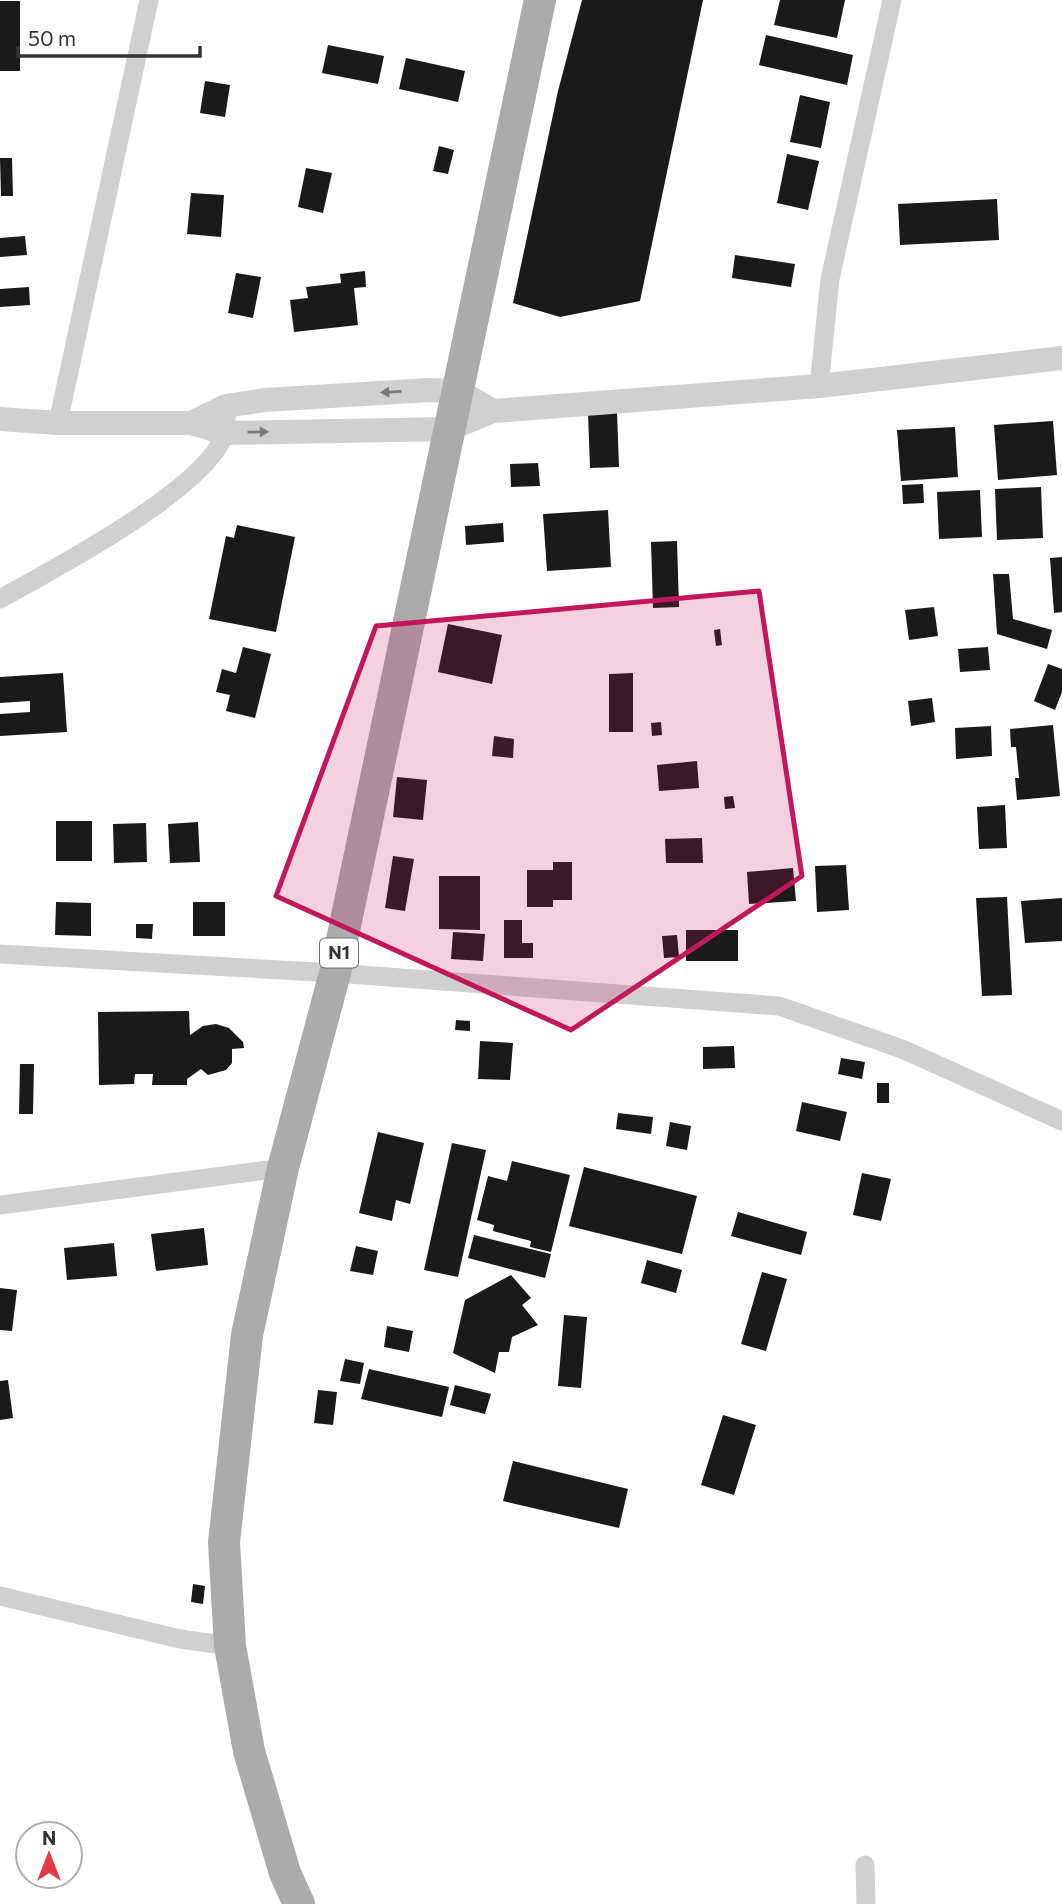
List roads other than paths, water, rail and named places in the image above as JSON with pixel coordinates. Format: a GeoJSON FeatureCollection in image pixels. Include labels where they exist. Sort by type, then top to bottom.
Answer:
{"type":"FeatureCollection","features":[{"type":"Feature","properties":{"kind":"main road","name":"N1"},"geometry":{"type":"LineString","coordinates":[[299,1904],[285,1873],[249,1751],[230,1646],[224,1542],[247,1335],[283,1168],[335,973],[540,0]]}},
{"type":"Feature","properties":{"kind":"street"},"geometry":{"type":"LineString","coordinates":[[58,424],[149,0]]}},
{"type":"Feature","properties":{"kind":"street"},"geometry":{"type":"LineString","coordinates":[[819,386],[830,279],[892,0]]}},
{"type":"Feature","properties":{"kind":"street"},"geometry":{"type":"LineString","coordinates":[[0,419],[58,424],[191,423],[225,433],[450,429],[493,411],[819,386],[1062,358]]}},
{"type":"Feature","properties":{"kind":"street"},"geometry":{"type":"LineString","coordinates":[[191,423],[226,406],[265,400],[459,391],[493,411]]}},
{"type":"Feature","properties":{"kind":"street"},"geometry":{"type":"LineString","coordinates":[[0,599],[65,564],[176,490],[208,461],[225,433],[226,406]]}},
{"type":"Feature","properties":{"kind":"street"},"geometry":{"type":"LineString","coordinates":[[0,954],[335,973],[779,1006],[902,1049],[1062,1121]]}},
{"type":"Feature","properties":{"kind":"street"},"geometry":{"type":"LineString","coordinates":[[0,1205],[283,1168]]}},
{"type":"Feature","properties":{"kind":"street"},"geometry":{"type":"LineString","coordinates":[[0,1596],[180,1639],[230,1646]]}},
{"type":"Feature","properties":{"kind":"street"},"geometry":{"type":"LineString","coordinates":[[866,1866],[866,1904]]}}]}
